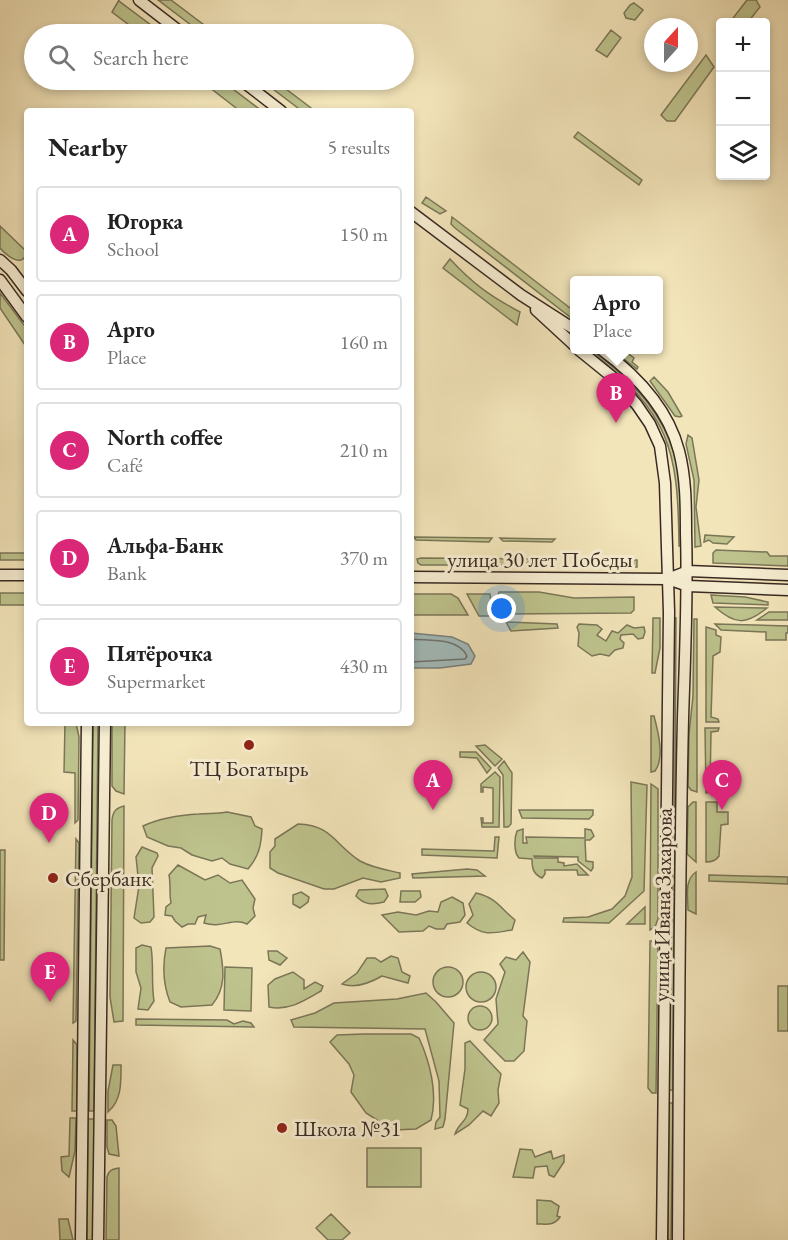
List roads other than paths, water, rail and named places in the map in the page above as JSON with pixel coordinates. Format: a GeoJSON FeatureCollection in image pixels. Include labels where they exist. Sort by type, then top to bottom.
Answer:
{"type":"FeatureCollection","features":[{"type":"Feature","properties":{"kind":"main road"},"geometry":{"type":"LineString","coordinates":[[139,0],[170,24]]}},
{"type":"Feature","properties":{"kind":"main road"},"geometry":{"type":"LineString","coordinates":[[254,90],[277,108]]}},
{"type":"Feature","properties":{"kind":"main road"},"geometry":{"type":"LineString","coordinates":[[414,214],[520,296],[570,341]]}},
{"type":"Feature","properties":{"kind":"main road"},"geometry":{"type":"LineString","coordinates":[[0,260],[24,287]]}},
{"type":"Feature","properties":{"kind":"main road"},"geometry":{"type":"LineString","coordinates":[[0,280],[24,313]]}},
{"type":"Feature","properties":{"kind":"main road"},"geometry":{"type":"LineString","coordinates":[[520,296],[570,327]]}},
{"type":"Feature","properties":{"kind":"main road","name":"улица Ивана Захарова"},"geometry":{"type":"LineString","coordinates":[[584,354],[616,380],[650,424],[660,446],[668,520],[662,1240]]}},
{"type":"Feature","properties":{"kind":"main road","name":"улица Ивана Захарова"},"geometry":{"type":"LineString","coordinates":[[607,354],[638,380],[660,408],[673,432],[685,484],[688,586],[683,717],[678,1240]]}},
{"type":"Feature","properties":{"kind":"main road","name":"улица 30 лет Победы"},"geometry":{"type":"LineString","coordinates":[[668,579],[688,571],[788,575]]}},
{"type":"Feature","properties":{"kind":"main road"},"geometry":{"type":"LineString","coordinates":[[0,575],[24,575]]}},
{"type":"Feature","properties":{"kind":"main road","name":"улица 30 лет Победы"},"geometry":{"type":"LineString","coordinates":[[414,577],[668,579],[688,586],[788,590]]}},
{"type":"Feature","properties":{"kind":"main road"},"geometry":{"type":"LineString","coordinates":[[81,1240],[87,726]]}},
{"type":"Feature","properties":{"kind":"main road"},"geometry":{"type":"LineString","coordinates":[[98,1240],[105,726]]}},
{"type":"Feature","properties":{"kind":"water"},"geometry":{"type":"Polygon","coordinates":[[[414,633],[452,637],[468,644],[475,656],[471,664],[440,668],[414,668],[414,633]]]}},
{"type":"Feature","properties":{"kind":"place","name":"Арго"},"geometry":{"type":"Point","coordinates":[616,423]}},
{"type":"Feature","properties":{"kind":"place","name":"ТЦ Богатырь"},"geometry":{"type":"Point","coordinates":[249,745]}},
{"type":"Feature","properties":{"kind":"place","name":"Югорка"},"geometry":{"type":"Point","coordinates":[433,810]}},
{"type":"Feature","properties":{"kind":"place","name":"North coffee"},"geometry":{"type":"Point","coordinates":[722,810]}},
{"type":"Feature","properties":{"kind":"place","name":"Альфа-Банк"},"geometry":{"type":"Point","coordinates":[49,843]}},
{"type":"Feature","properties":{"kind":"place","name":"Сбербанк"},"geometry":{"type":"Point","coordinates":[53,878]}},
{"type":"Feature","properties":{"kind":"place","name":"Пятёрочка"},"geometry":{"type":"Point","coordinates":[50,1002]}},
{"type":"Feature","properties":{"kind":"place","name":"Школа №31"},"geometry":{"type":"Point","coordinates":[282,1128]}}]}
